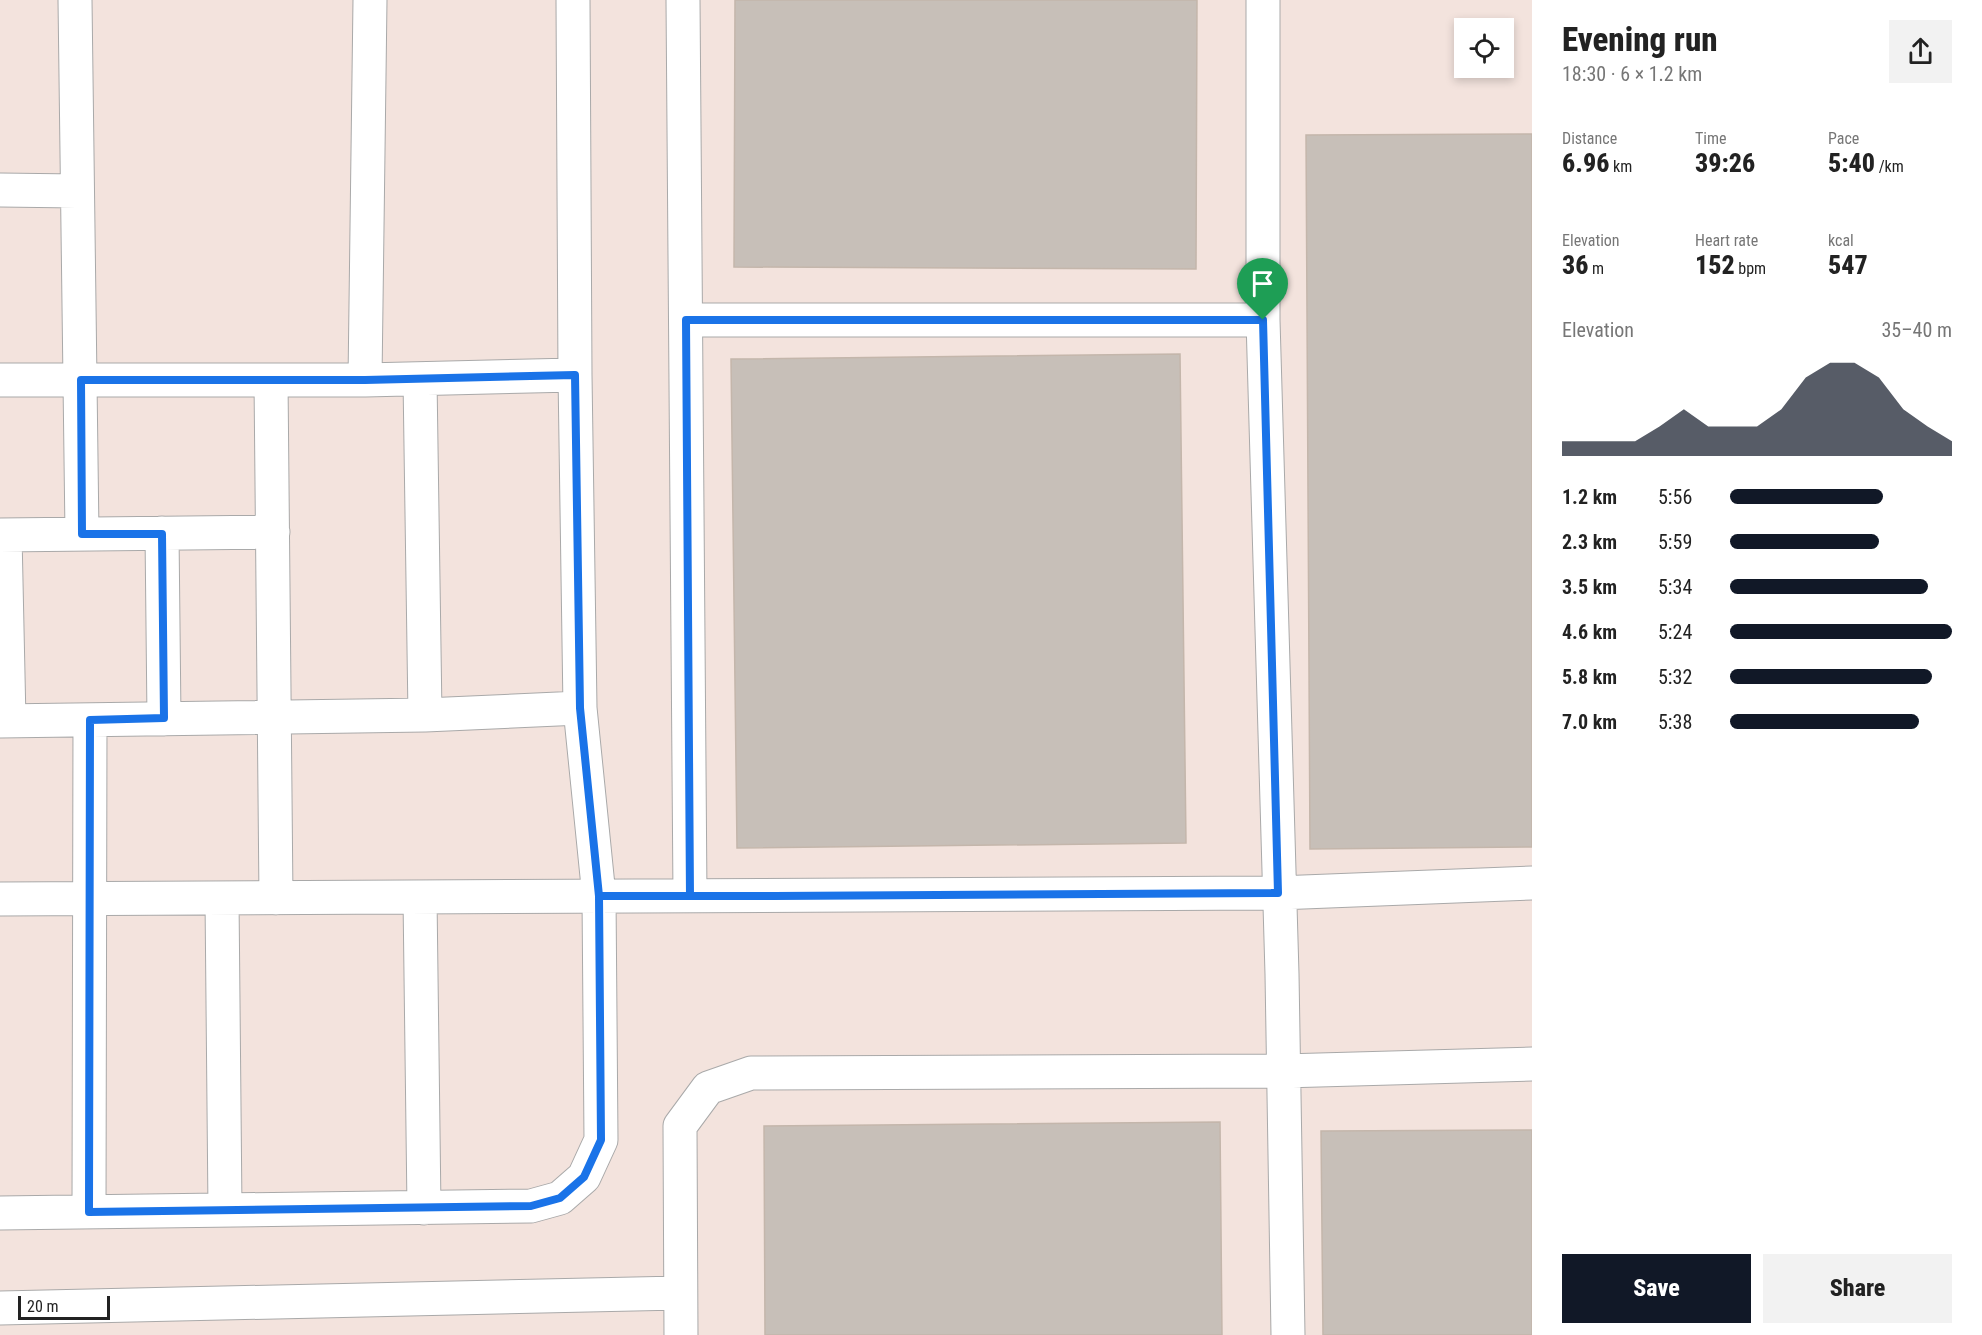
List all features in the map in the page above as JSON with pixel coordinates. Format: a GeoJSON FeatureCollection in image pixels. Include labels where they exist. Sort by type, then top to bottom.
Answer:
{"type":"FeatureCollection","features":[{"type":"Feature","properties":{"kind":"lane"},"geometry":{"type":"LineString","coordinates":[[75,0],[82,534]]}},
{"type":"Feature","properties":{"kind":"lane"},"geometry":{"type":"LineString","coordinates":[[365,380],[370,0]]}},
{"type":"Feature","properties":{"kind":"lane"},"geometry":{"type":"LineString","coordinates":[[0,1213],[531,1206],[560,1198],[584,1177],[601,1140],[599,896],[580,708],[573,0]]}},
{"type":"Feature","properties":{"kind":"lane"},"geometry":{"type":"LineString","coordinates":[[683,0],[690,896]]}},
{"type":"Feature","properties":{"kind":"lane"},"geometry":{"type":"LineString","coordinates":[[1263,0],[1263,320],[1288,1335]]}},
{"type":"Feature","properties":{"kind":"lane"},"geometry":{"type":"LineString","coordinates":[[0,190],[77,191]]}},
{"type":"Feature","properties":{"kind":"lane"},"geometry":{"type":"LineString","coordinates":[[686,320],[1263,320]]}},
{"type":"Feature","properties":{"kind":"lane"},"geometry":{"type":"LineString","coordinates":[[0,380],[365,380],[575,375]]}},
{"type":"Feature","properties":{"kind":"lane"},"geometry":{"type":"LineString","coordinates":[[420,379],[425,714]]}},
{"type":"Feature","properties":{"kind":"lane"},"geometry":{"type":"LineString","coordinates":[[271,380],[276,897]]}},
{"type":"Feature","properties":{"kind":"lane"},"geometry":{"type":"LineString","coordinates":[[273,532],[3,535],[5,721],[425,714],[580,708]]}},
{"type":"Feature","properties":{"kind":"lane"},"geometry":{"type":"LineString","coordinates":[[162,534],[164,718]]}},
{"type":"Feature","properties":{"kind":"lane"},"geometry":{"type":"LineString","coordinates":[[89,1212],[90,720]]}},
{"type":"Feature","properties":{"kind":"lane"},"geometry":{"type":"LineString","coordinates":[[0,899],[1278,893],[1532,883]]}},
{"type":"Feature","properties":{"kind":"lane"},"geometry":{"type":"LineString","coordinates":[[420,897],[424,1208]]}},
{"type":"Feature","properties":{"kind":"lane"},"geometry":{"type":"LineString","coordinates":[[222,898],[225,1210]]}},
{"type":"Feature","properties":{"kind":"lane"},"geometry":{"type":"LineString","coordinates":[[681,1335],[680,1126],[708,1088],[751,1074],[1283,1071],[1532,1064]]}},
{"type":"Feature","properties":{"kind":"lane"},"geometry":{"type":"LineString","coordinates":[[0,1308],[680,1293]]}},
{"type":"Feature","properties":{"kind":"shaded area"},"geometry":{"type":"Polygon","coordinates":[[[0,0],[1532,0],[1532,1335],[0,1335],[0,0]]]}},
{"type":"Feature","properties":{"kind":"building"},"geometry":{"type":"Polygon","coordinates":[[[735,0],[1197,0],[1196,269],[734,267],[735,0]]]}},
{"type":"Feature","properties":{"kind":"building"},"geometry":{"type":"Polygon","coordinates":[[[1532,134],[1532,847],[1310,849],[1306,135],[1532,134]]]}},
{"type":"Feature","properties":{"kind":"building"},"geometry":{"type":"Polygon","coordinates":[[[1180,354],[1186,843],[737,848],[731,359],[1180,354]]]}},
{"type":"Feature","properties":{"kind":"building"},"geometry":{"type":"Polygon","coordinates":[[[1220,1122],[1222,1335],[765,1335],[764,1126],[1220,1122]]]}},
{"type":"Feature","properties":{"kind":"building"},"geometry":{"type":"Polygon","coordinates":[[[1532,1130],[1532,1335],[1323,1335],[1321,1131],[1532,1130]]]}},
{"type":"Feature","properties":{"kind":"route"},"geometry":{"type":"LineString","coordinates":[[1263,320],[686,320],[690,896],[645,896],[599,896],[580,708],[575,375],[365,380],[81,380],[82,534],[162,534],[164,718],[90,720],[89,1212],[531,1206],[560,1198],[584,1177],[601,1140],[599,896],[645,896],[690,896],[774,896],[1278,893],[1263,320]]}}]}
